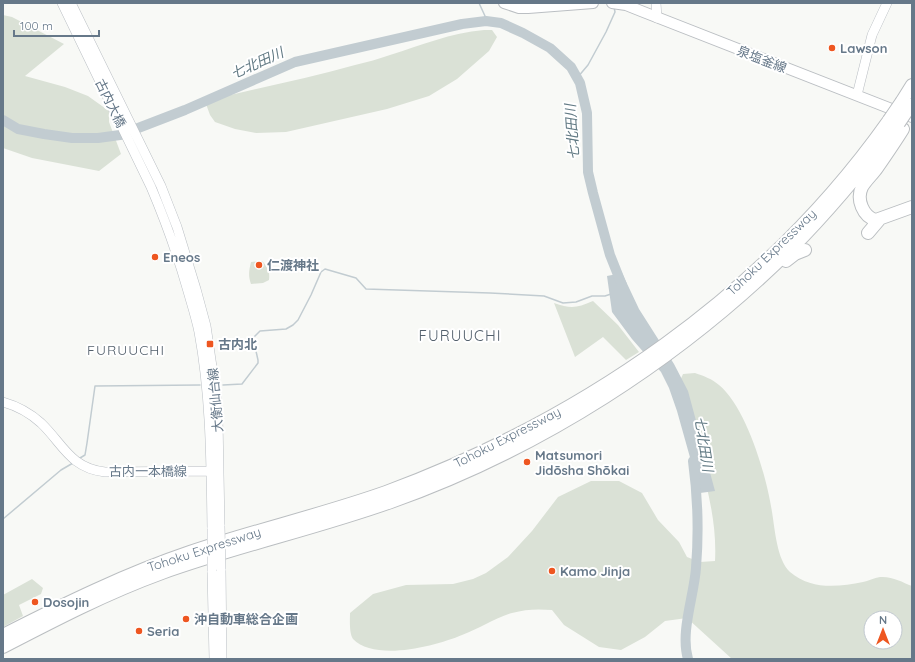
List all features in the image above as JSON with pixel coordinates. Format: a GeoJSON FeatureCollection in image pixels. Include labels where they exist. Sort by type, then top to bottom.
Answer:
{"type":"FeatureCollection","features":[{"type":"Feature","properties":{"kind":"highway","name":"Tohoku Expressway"},"geometry":{"type":"LineString","coordinates":[[3,647],[93,601],[161,574],[229,551],[376,507],[443,482],[489,462],[586,410],[624,378],[697,326],[724,309],[771,268],[816,223],[864,167],[905,114],[912,86]]}},
{"type":"Feature","properties":{"kind":"highway","name":"Tohoku Expressway"},"geometry":{"type":"LineString","coordinates":[[697,326],[786,241],[843,178],[876,137],[905,114]]}},
{"type":"Feature","properties":{"kind":"highway"},"geometry":{"type":"LineString","coordinates":[[875,226],[876,220],[869,217],[862,208],[860,200],[862,187],[878,167],[905,114]]}},
{"type":"Feature","properties":{"kind":"highway"},"geometry":{"type":"LineString","coordinates":[[875,226],[912,207]]}},
{"type":"Feature","properties":{"kind":"highway"},"geometry":{"type":"LineString","coordinates":[[875,226],[912,212]]}},
{"type":"Feature","properties":{"kind":"highway"},"geometry":{"type":"LineString","coordinates":[[724,309],[795,254],[805,250]]}},
{"type":"Feature","properties":{"kind":"highway","name":"Tohoku Expressway"},"geometry":{"type":"LineString","coordinates":[[3,635],[96,589],[159,563],[226,541],[354,503],[429,475],[516,436],[624,378]]}},
{"type":"Feature","properties":{"kind":"main road"},"geometry":{"type":"LineString","coordinates":[[62,3],[91,52]]}},
{"type":"Feature","properties":{"kind":"main road"},"geometry":{"type":"LineString","coordinates":[[71,3],[91,52]]}},
{"type":"Feature","properties":{"kind":"main road"},"geometry":{"type":"LineString","coordinates":[[504,3],[519,8],[528,8],[593,3]]}},
{"type":"Feature","properties":{"kind":"main road"},"geometry":{"type":"LineString","coordinates":[[656,3],[657,18]]}},
{"type":"Feature","properties":{"kind":"main road"},"geometry":{"type":"LineString","coordinates":[[857,95],[872,35],[887,3]]}},
{"type":"Feature","properties":{"kind":"main road","name":"泉塩釜線"},"geometry":{"type":"LineString","coordinates":[[616,4],[631,7],[905,114]]}},
{"type":"Feature","properties":{"kind":"main road","name":"古内大橋"},"geometry":{"type":"LineString","coordinates":[[91,52],[142,157]]}},
{"type":"Feature","properties":{"kind":"main road","name":"大衡仙台線"},"geometry":{"type":"LineString","coordinates":[[142,157],[171,237],[199,331],[215,471],[217,570],[222,659]]}},
{"type":"Feature","properties":{"kind":"main road","name":"古内一本橋線"},"geometry":{"type":"LineString","coordinates":[[3,402],[25,412],[37,420],[76,462],[90,469],[105,472],[215,471]]}},
{"type":"Feature","properties":{"kind":"main road","name":"大衡仙台線"},"geometry":{"type":"LineString","coordinates":[[214,659],[217,570]]}},
{"type":"Feature","properties":{"kind":"shaded area"},"geometry":{"type":"Polygon","coordinates":[[[3,15],[12,17],[64,44],[25,76],[65,87],[88,96],[109,111],[109,122],[121,154],[99,171],[32,158],[3,148],[3,15]]]}},
{"type":"Feature","properties":{"kind":"shaded area"},"geometry":{"type":"Polygon","coordinates":[[[492,30],[497,37],[489,51],[457,79],[429,96],[387,109],[286,132],[256,133],[235,129],[215,122],[210,115],[206,104],[207,101],[318,75],[373,60],[425,43],[459,34],[492,30]]]}},
{"type":"Feature","properties":{"kind":"shaded area"},"geometry":{"type":"Polygon","coordinates":[[[262,261],[268,269],[269,280],[263,283],[251,284],[249,273],[251,262],[262,261]]]}},
{"type":"Feature","properties":{"kind":"shaded area"},"geometry":{"type":"Polygon","coordinates":[[[622,273],[639,309],[674,364],[688,391],[715,491],[700,493],[669,388],[661,372],[632,339],[612,312],[607,276],[622,273]]]}},
{"type":"Feature","properties":{"kind":"shaded area"},"geometry":{"type":"Polygon","coordinates":[[[593,301],[618,325],[639,352],[626,360],[603,337],[575,357],[554,303],[574,307],[593,301]]]}},
{"type":"Feature","properties":{"kind":"shaded area"},"geometry":{"type":"Polygon","coordinates":[[[695,373],[714,381],[729,396],[738,410],[747,426],[766,481],[779,552],[782,560],[790,572],[807,582],[825,586],[854,584],[878,577],[889,577],[912,586],[912,659],[732,659],[687,618],[665,621],[645,637],[621,650],[599,647],[564,625],[552,610],[542,609],[512,613],[468,633],[437,644],[406,650],[376,650],[363,646],[353,639],[350,630],[350,613],[373,594],[406,585],[453,584],[473,579],[486,573],[508,557],[532,531],[558,497],[591,481],[619,481],[642,493],[658,520],[679,542],[687,557],[700,562],[715,561],[715,534],[708,494],[679,383],[683,374],[695,373]]]}},
{"type":"Feature","properties":{"kind":"shaded area"},"geometry":{"type":"Polygon","coordinates":[[[32,579],[43,588],[41,594],[19,605],[23,616],[3,627],[3,595],[32,579]]]}},
{"type":"Feature","properties":{"kind":"waterway"},"geometry":{"type":"LineString","coordinates":[[479,3],[485,16],[484,21]]}},
{"type":"Feature","properties":{"kind":"waterway"},"geometry":{"type":"LineString","coordinates":[[577,78],[588,65],[606,32],[615,12],[614,7]]}},
{"type":"Feature","properties":{"kind":"waterway","name":"七北田川"},"geometry":{"type":"LineString","coordinates":[[3,120],[18,129],[72,138],[98,138],[120,135],[185,110],[295,62],[462,24],[486,21],[501,23],[550,48],[571,67],[580,83],[587,113],[588,172],[610,255],[622,285]]}},
{"type":"Feature","properties":{"kind":"waterway"},"geometry":{"type":"LineString","coordinates":[[223,385],[242,384],[258,363],[253,338],[260,331],[286,329],[293,325],[298,320],[321,272],[325,269],[356,278],[366,289],[544,296],[563,303],[576,302],[592,296],[605,296],[611,294]]}},
{"type":"Feature","properties":{"kind":"waterway"},"geometry":{"type":"LineString","coordinates":[[80,458],[85,455],[95,386],[200,385]]}},
{"type":"Feature","properties":{"kind":"waterway","name":"七北田川"},"geometry":{"type":"LineString","coordinates":[[688,659],[686,648],[686,626],[695,579],[698,541],[697,501],[693,461]]}},
{"type":"Feature","properties":{"kind":"waterway"},"geometry":{"type":"LineString","coordinates":[[3,519],[61,470],[73,463]]}},
{"type":"Feature","properties":{"kind":"place","name":"Lawson"},"geometry":{"type":"Point","coordinates":[832,48]}},
{"type":"Feature","properties":{"kind":"place","name":"Eneos"},"geometry":{"type":"Point","coordinates":[155,257]}},
{"type":"Feature","properties":{"kind":"place","name":"仁渡神社"},"geometry":{"type":"Point","coordinates":[259,265]}},
{"type":"Feature","properties":{"kind":"place","name":"古内北"},"geometry":{"type":"Point","coordinates":[210,344]}},
{"type":"Feature","properties":{"kind":"place","name":"Matsumori Jidōsha Shōkai"},"geometry":{"type":"Point","coordinates":[527,462]}},
{"type":"Feature","properties":{"kind":"place","name":"Kamo Jinja"},"geometry":{"type":"Point","coordinates":[552,571]}},
{"type":"Feature","properties":{"kind":"place","name":"Dosojin"},"geometry":{"type":"Point","coordinates":[35,602]}},
{"type":"Feature","properties":{"kind":"place","name":"沖自動車総合企画"},"geometry":{"type":"Point","coordinates":[186,619]}},
{"type":"Feature","properties":{"kind":"place","name":"Seria"},"geometry":{"type":"Point","coordinates":[139,631]}},
{"type":"Feature","properties":{"kind":"district","name":"FURUUCHI"},"geometry":{"type":"Point","coordinates":[460,336]}},
{"type":"Feature","properties":{"kind":"district","name":"FURUUCHI"},"geometry":{"type":"Point","coordinates":[126,350]}}]}
